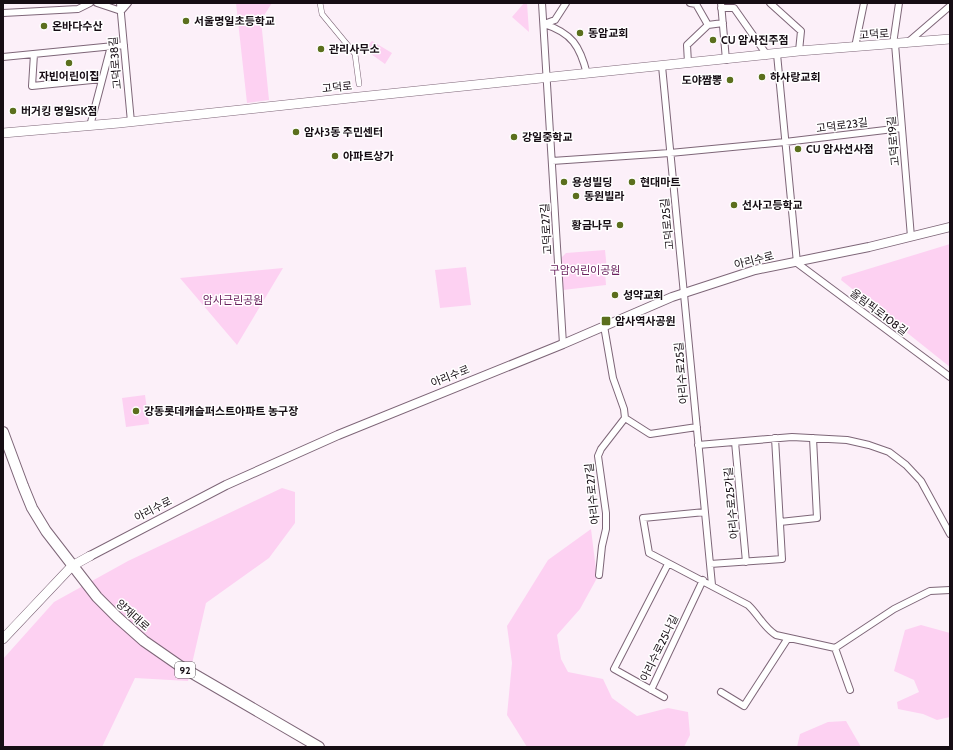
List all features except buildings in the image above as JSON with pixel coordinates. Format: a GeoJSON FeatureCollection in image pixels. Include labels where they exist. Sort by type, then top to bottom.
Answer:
{"type":"FeatureCollection","features":[{"type":"Feature","properties":{"kind":"main road","name":"고덕로"},"geometry":{"type":"LineString","coordinates":[[3,133],[131,122],[366,96],[726,60],[799,51],[950,39]]}},
{"type":"Feature","properties":{"kind":"main road","name":"양재대로"},"geometry":{"type":"LineString","coordinates":[[3,432],[32,508],[46,531],[97,597],[117,617],[167,658],[195,676],[320,747]]}},
{"type":"Feature","properties":{"kind":"main road","name":"아리수로"},"geometry":{"type":"LineString","coordinates":[[3,639],[72,566],[90,556]]}},
{"type":"Feature","properties":{"kind":"street"},"geometry":{"type":"LineString","coordinates":[[3,13],[78,10],[90,3]]}},
{"type":"Feature","properties":{"kind":"street"},"geometry":{"type":"LineString","coordinates":[[97,3],[120,11],[128,3]]}},
{"type":"Feature","properties":{"kind":"street","name":"고덕로38길"},"geometry":{"type":"LineString","coordinates":[[120,3],[131,122]]}},
{"type":"Feature","properties":{"kind":"street"},"geometry":{"type":"LineString","coordinates":[[320,3],[322,14],[355,54],[359,84]]}},
{"type":"Feature","properties":{"kind":"street","name":"고덕로27길"},"geometry":{"type":"LineString","coordinates":[[542,3],[563,344]]}},
{"type":"Feature","properties":{"kind":"street"},"geometry":{"type":"LineString","coordinates":[[544,24],[555,20],[566,3]]}},
{"type":"Feature","properties":{"kind":"street"},"geometry":{"type":"LineString","coordinates":[[690,3],[696,4],[708,25]]}},
{"type":"Feature","properties":{"kind":"street"},"geometry":{"type":"LineString","coordinates":[[770,3],[801,31],[799,51]]}},
{"type":"Feature","properties":{"kind":"street"},"geometry":{"type":"LineString","coordinates":[[855,47],[864,3]]}},
{"type":"Feature","properties":{"kind":"street","name":"고덕로19길"},"geometry":{"type":"LineString","coordinates":[[899,3],[894,44],[911,237]]}},
{"type":"Feature","properties":{"kind":"street"},"geometry":{"type":"LineString","coordinates":[[726,60],[721,5],[734,8],[767,55]]}},
{"type":"Feature","properties":{"kind":"street"},"geometry":{"type":"LineString","coordinates":[[906,43],[950,6]]}},
{"type":"Feature","properties":{"kind":"street"},"geometry":{"type":"LineString","coordinates":[[544,24],[555,28],[571,38],[583,56],[587,74]]}},
{"type":"Feature","properties":{"kind":"street"},"geometry":{"type":"LineString","coordinates":[[688,63],[686,45],[708,25],[723,24]]}},
{"type":"Feature","properties":{"kind":"street"},"geometry":{"type":"LineString","coordinates":[[3,57],[124,45]]}},
{"type":"Feature","properties":{"kind":"street"},"geometry":{"type":"LineString","coordinates":[[90,126],[111,46]]}},
{"type":"Feature","properties":{"kind":"street"},"geometry":{"type":"LineString","coordinates":[[34,54],[32,86],[102,79]]}},
{"type":"Feature","properties":{"kind":"street"},"geometry":{"type":"LineString","coordinates":[[777,54],[797,263]]}},
{"type":"Feature","properties":{"kind":"street","name":"고덕로25길"},"geometry":{"type":"LineString","coordinates":[[662,66],[684,293]]}},
{"type":"Feature","properties":{"kind":"street","name":"고덕로23길"},"geometry":{"type":"LineString","coordinates":[[785,142],[902,128]]}},
{"type":"Feature","properties":{"kind":"street"},"geometry":{"type":"LineString","coordinates":[[552,161],[670,153],[785,142]]}},
{"type":"Feature","properties":{"kind":"street","name":"아리수로"},"geometry":{"type":"LineString","coordinates":[[90,556],[226,485],[317,444],[684,293],[756,270],[797,263],[950,227]]}},
{"type":"Feature","properties":{"kind":"street","name":"올림픽로108길"},"geometry":{"type":"LineString","coordinates":[[797,263],[950,377]]}},
{"type":"Feature","properties":{"kind":"street","name":"아리수로25길"},"geometry":{"type":"LineString","coordinates":[[684,293],[712,586]]}},
{"type":"Feature","properties":{"kind":"street"},"geometry":{"type":"LineString","coordinates":[[604,326],[613,378],[624,409],[625,418],[650,434],[696,427]]}},
{"type":"Feature","properties":{"kind":"street","name":"아리수로27길"},"geometry":{"type":"LineString","coordinates":[[599,575],[602,546],[606,529],[606,513],[598,456],[600,449],[625,418]]}},
{"type":"Feature","properties":{"kind":"street"},"geometry":{"type":"LineString","coordinates":[[698,445],[792,437],[847,440],[869,445],[889,452],[906,465],[921,481],[950,534]]}},
{"type":"Feature","properties":{"kind":"street"},"geometry":{"type":"LineString","coordinates":[[710,564],[782,559],[775,438]]}},
{"type":"Feature","properties":{"kind":"street"},"geometry":{"type":"LineString","coordinates":[[780,522],[818,518],[813,438]]}},
{"type":"Feature","properties":{"kind":"street","name":"아리수로25가길"},"geometry":{"type":"LineString","coordinates":[[735,442],[746,562]]}},
{"type":"Feature","properties":{"kind":"street"},"geometry":{"type":"LineString","coordinates":[[705,512],[644,518],[649,553],[668,564],[703,580],[748,605],[768,630],[776,635],[835,648],[894,609],[930,591],[950,590]]}},
{"type":"Feature","properties":{"kind":"street","name":"아리수로25나길"},"geometry":{"type":"LineString","coordinates":[[668,564],[614,669],[651,690],[703,580]]}},
{"type":"Feature","properties":{"kind":"street"},"geometry":{"type":"LineString","coordinates":[[721,692],[744,706],[788,638]]}},
{"type":"Feature","properties":{"kind":"street"},"geometry":{"type":"LineString","coordinates":[[835,648],[850,690]]}},
{"type":"Feature","properties":{"kind":"street"},"geometry":{"type":"LineString","coordinates":[[651,690],[664,697]]}},
{"type":"Feature","properties":{"kind":"green space"},"geometry":{"type":"Polygon","coordinates":[[[236,3],[272,3],[261,20],[269,100],[247,103],[236,3]]]}},
{"type":"Feature","properties":{"kind":"green space"},"geometry":{"type":"Polygon","coordinates":[[[524,3],[527,3],[529,32],[512,17],[524,3]]]}},
{"type":"Feature","properties":{"kind":"green space"},"geometry":{"type":"Polygon","coordinates":[[[372,41],[392,53],[385,64],[364,49],[372,41]]]}},
{"type":"Feature","properties":{"kind":"green space"},"geometry":{"type":"Polygon","coordinates":[[[950,244],[950,367],[841,280],[842,277],[950,244]]]}},
{"type":"Feature","properties":{"kind":"green space","name":"구암어린이공원"},"geometry":{"type":"Polygon","coordinates":[[[605,250],[607,270],[605,272],[606,285],[563,290],[562,257],[566,253],[605,250]]]}},
{"type":"Feature","properties":{"kind":"green space"},"geometry":{"type":"Polygon","coordinates":[[[466,267],[471,305],[440,308],[435,270],[466,267]]]}},
{"type":"Feature","properties":{"kind":"green space","name":"암사근린공원"},"geometry":{"type":"Polygon","coordinates":[[[283,268],[237,345],[180,278],[283,268]]]}},
{"type":"Feature","properties":{"kind":"green space","name":"강동롯데캐슬퍼스트아파트 농구장"},"geometry":{"type":"Polygon","coordinates":[[[145,395],[149,424],[126,427],[122,398],[145,395]]]}},
{"type":"Feature","properties":{"kind":"green space"},"geometry":{"type":"Polygon","coordinates":[[[282,488],[295,492],[295,523],[269,558],[206,603],[188,681],[135,678],[102,747],[3,747],[3,659],[54,602],[128,561],[282,488]]]}},
{"type":"Feature","properties":{"kind":"green space"},"geometry":{"type":"Polygon","coordinates":[[[591,529],[597,578],[580,609],[557,635],[561,659],[568,672],[603,679],[612,698],[637,716],[668,708],[688,712],[690,735],[684,747],[527,747],[507,715],[512,663],[507,626],[548,560],[591,529]]]}},
{"type":"Feature","properties":{"kind":"green space"},"geometry":{"type":"Polygon","coordinates":[[[921,625],[950,633],[950,717],[937,720],[923,714],[898,709],[897,702],[919,692],[914,680],[894,671],[905,630],[921,625]]]}},
{"type":"Feature","properties":{"kind":"green space"},"geometry":{"type":"Polygon","coordinates":[[[846,721],[861,747],[797,747],[800,734],[828,722],[846,721]]]}},
{"type":"Feature","properties":{"kind":"place","name":"서울명일초등학교"},"geometry":{"type":"Point","coordinates":[186,21]}},
{"type":"Feature","properties":{"kind":"place","name":"온바다수산"},"geometry":{"type":"Point","coordinates":[44,26]}},
{"type":"Feature","properties":{"kind":"place","name":"동암교회"},"geometry":{"type":"Point","coordinates":[580,33]}},
{"type":"Feature","properties":{"kind":"place","name":"CU 암사진주점"},"geometry":{"type":"Point","coordinates":[713,40]}},
{"type":"Feature","properties":{"kind":"place","name":"관리사무소"},"geometry":{"type":"Point","coordinates":[321,49]}},
{"type":"Feature","properties":{"kind":"place","name":"자빈어린이집"},"geometry":{"type":"Point","coordinates":[69,63]}},
{"type":"Feature","properties":{"kind":"place","name":"하사랑교회"},"geometry":{"type":"Point","coordinates":[762,77]}},
{"type":"Feature","properties":{"kind":"place","name":"도야짬뽕"},"geometry":{"type":"Point","coordinates":[730,80]}},
{"type":"Feature","properties":{"kind":"place","name":"버거킹 명일SK점"},"geometry":{"type":"Point","coordinates":[13,111]}},
{"type":"Feature","properties":{"kind":"place","name":"암사3동 주민센터"},"geometry":{"type":"Point","coordinates":[296,132]}},
{"type":"Feature","properties":{"kind":"place","name":"강일중학교"},"geometry":{"type":"Point","coordinates":[514,137]}},
{"type":"Feature","properties":{"kind":"place","name":"CU 암사선사점"},"geometry":{"type":"Point","coordinates":[798,149]}},
{"type":"Feature","properties":{"kind":"place","name":"아파트상가"},"geometry":{"type":"Point","coordinates":[335,156]}},
{"type":"Feature","properties":{"kind":"place","name":"용성빌딩"},"geometry":{"type":"Point","coordinates":[564,182]}},
{"type":"Feature","properties":{"kind":"place","name":"현대마트"},"geometry":{"type":"Point","coordinates":[632,182]}},
{"type":"Feature","properties":{"kind":"place","name":"동원빌라"},"geometry":{"type":"Point","coordinates":[576,196]}},
{"type":"Feature","properties":{"kind":"place","name":"선사고등학교"},"geometry":{"type":"Point","coordinates":[734,205]}},
{"type":"Feature","properties":{"kind":"place","name":"황금나무"},"geometry":{"type":"Point","coordinates":[620,225]}},
{"type":"Feature","properties":{"kind":"place","name":"성약교회"},"geometry":{"type":"Point","coordinates":[615,295]}},
{"type":"Feature","properties":{"kind":"place","name":"암사역사공원"},"geometry":{"type":"Point","coordinates":[606,321]}},
{"type":"Feature","properties":{"kind":"place","name":"강동롯데캐슬퍼스트아파트 농구장"},"geometry":{"type":"Point","coordinates":[136,411]}}]}
